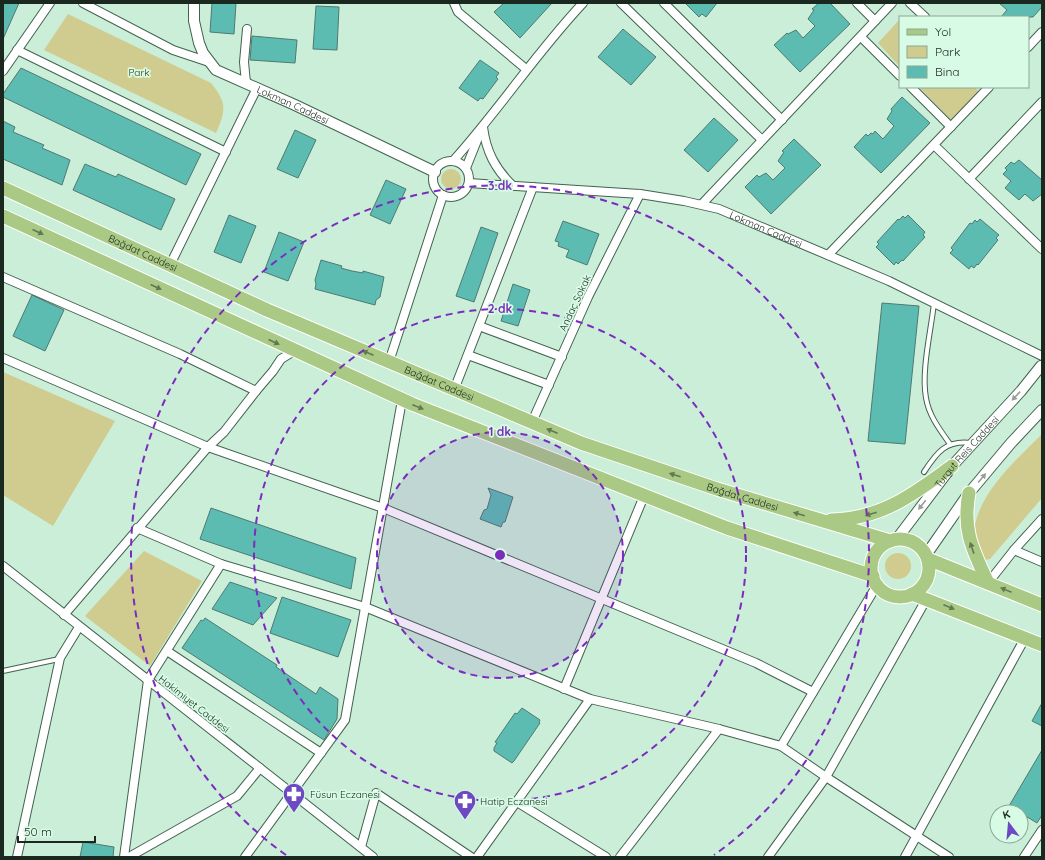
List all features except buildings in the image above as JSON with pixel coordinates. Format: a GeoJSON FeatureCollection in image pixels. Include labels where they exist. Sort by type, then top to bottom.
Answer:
{"type":"FeatureCollection","features":[{"type":"Feature","properties":{"kind":"main road","name":"Bağdat Caddesi"},"geometry":{"type":"LineString","coordinates":[[3,188],[267,310],[581,443],[649,467],[817,519],[893,540]]}},
{"type":"Feature","properties":{"kind":"main road"},"geometry":{"type":"LineString","coordinates":[[3,216],[402,400],[727,528],[875,581]]}},
{"type":"Feature","properties":{"kind":"main road"},"geometry":{"type":"LineString","coordinates":[[817,519],[854,518],[890,508],[913,495],[952,466]]}},
{"type":"Feature","properties":{"kind":"main road"},"geometry":{"type":"LineString","coordinates":[[969,493],[966,515],[968,537],[976,560],[988,583]]}},
{"type":"Feature","properties":{"kind":"main road"},"geometry":{"type":"LineString","coordinates":[[893,540],[910,541],[922,549],[927,557],[928,576],[924,583],[912,594],[903,597],[893,596],[884,592],[875,581],[871,569],[874,555],[884,544],[893,540]]}},
{"type":"Feature","properties":{"kind":"main road"},"geometry":{"type":"LineString","coordinates":[[927,557],[1042,605]]}},
{"type":"Feature","properties":{"kind":"main road"},"geometry":{"type":"LineString","coordinates":[[912,594],[927,598],[1042,645]]}},
{"type":"Feature","properties":{"kind":"street"},"geometry":{"type":"LineString","coordinates":[[3,71],[50,3]]}},
{"type":"Feature","properties":{"kind":"street"},"geometry":{"type":"LineString","coordinates":[[83,3],[173,50],[209,62]]}},
{"type":"Feature","properties":{"kind":"street","name":"Lokman Caddesi"},"geometry":{"type":"LineString","coordinates":[[194,3],[196,32],[203,53],[216,70],[435,172]]}},
{"type":"Feature","properties":{"kind":"street"},"geometry":{"type":"LineString","coordinates":[[454,3],[458,12],[526,69]]}},
{"type":"Feature","properties":{"kind":"street"},"geometry":{"type":"LineString","coordinates":[[453,161],[483,127],[526,69],[583,3]]}},
{"type":"Feature","properties":{"kind":"street"},"geometry":{"type":"LineString","coordinates":[[621,3],[762,140]]}},
{"type":"Feature","properties":{"kind":"street"},"geometry":{"type":"LineString","coordinates":[[664,3],[782,120]]}},
{"type":"Feature","properties":{"kind":"street"},"geometry":{"type":"LineString","coordinates":[[857,3],[875,21]]}},
{"type":"Feature","properties":{"kind":"street"},"geometry":{"type":"LineString","coordinates":[[702,204],[862,37],[892,3]]}},
{"type":"Feature","properties":{"kind":"street"},"geometry":{"type":"LineString","coordinates":[[910,3],[924,16]]}},
{"type":"Feature","properties":{"kind":"street"},"geometry":{"type":"LineString","coordinates":[[246,83],[244,62],[247,29]]}},
{"type":"Feature","properties":{"kind":"street"},"geometry":{"type":"LineString","coordinates":[[1029,45],[1042,32]]}},
{"type":"Feature","properties":{"kind":"street"},"geometry":{"type":"LineString","coordinates":[[862,37],[899,75]]}},
{"type":"Feature","properties":{"kind":"street"},"geometry":{"type":"LineString","coordinates":[[17,50],[226,152]]}},
{"type":"Feature","properties":{"kind":"street"},"geometry":{"type":"LineString","coordinates":[[170,265],[257,88]]}},
{"type":"Feature","properties":{"kind":"street"},"geometry":{"type":"LineString","coordinates":[[912,88],[951,127]]}},
{"type":"Feature","properties":{"kind":"street"},"geometry":{"type":"LineString","coordinates":[[828,255],[988,88]]}},
{"type":"Feature","properties":{"kind":"street"},"geometry":{"type":"LineString","coordinates":[[969,179],[1042,102]]}},
{"type":"Feature","properties":{"kind":"street"},"geometry":{"type":"LineString","coordinates":[[466,168],[483,127]]}},
{"type":"Feature","properties":{"kind":"street"},"geometry":{"type":"LineString","coordinates":[[483,127],[486,145],[493,162],[513,186]]}},
{"type":"Feature","properties":{"kind":"street"},"geometry":{"type":"LineString","coordinates":[[934,145],[1042,249]]}},
{"type":"Feature","properties":{"kind":"street"},"geometry":{"type":"LineString","coordinates":[[453,161],[458,162],[466,168],[469,183],[464,192],[460,195],[450,197],[443,195],[434,185],[435,172],[443,163],[453,161]]}},
{"type":"Feature","properties":{"kind":"street","name":"Lokman Caddesi"},"geometry":{"type":"LineString","coordinates":[[469,183],[640,194],[702,204],[736,215],[889,281],[934,303],[1042,364]]}},
{"type":"Feature","properties":{"kind":"street"},"geometry":{"type":"LineString","coordinates":[[454,390],[533,187]]}},
{"type":"Feature","properties":{"kind":"street","name":"Andaç Sokak"},"geometry":{"type":"LineString","coordinates":[[532,422],[588,297],[640,194]]}},
{"type":"Feature","properties":{"kind":"street"},"geometry":{"type":"LineString","coordinates":[[389,362],[443,195]]}},
{"type":"Feature","properties":{"kind":"street"},"geometry":{"type":"LineString","coordinates":[[3,277],[180,354],[256,391]]}},
{"type":"Feature","properties":{"kind":"street"},"geometry":{"type":"LineString","coordinates":[[479,326],[562,357]]}},
{"type":"Feature","properties":{"kind":"street"},"geometry":{"type":"LineString","coordinates":[[64,615],[137,528],[208,447],[224,432],[273,371],[280,360],[294,351]]}},
{"type":"Feature","properties":{"kind":"street"},"geometry":{"type":"LineString","coordinates":[[468,355],[549,385]]}},
{"type":"Feature","properties":{"kind":"street"},"geometry":{"type":"LineString","coordinates":[[3,358],[208,447],[383,508],[602,598],[756,663],[814,692]]}},
{"type":"Feature","properties":{"kind":"street","name":"Turgut Reis Caddesi"},"geometry":{"type":"LineString","coordinates":[[893,540],[952,466],[1042,364]]}},
{"type":"Feature","properties":{"kind":"street"},"geometry":{"type":"LineString","coordinates":[[245,857],[345,720],[402,400]]}},
{"type":"Feature","properties":{"kind":"street"},"geometry":{"type":"LineString","coordinates":[[927,557],[969,493],[1011,443],[1042,410]]}},
{"type":"Feature","properties":{"kind":"street"},"geometry":{"type":"LineString","coordinates":[[564,689],[644,496]]}},
{"type":"Feature","properties":{"kind":"street"},"geometry":{"type":"LineString","coordinates":[[988,583],[1014,550],[1042,519]]}},
{"type":"Feature","properties":{"kind":"street"},"geometry":{"type":"LineString","coordinates":[[137,528],[221,564],[365,607],[590,699],[719,729],[781,746],[915,836],[949,857]]}},
{"type":"Feature","properties":{"kind":"street"},"geometry":{"type":"LineString","coordinates":[[1014,550],[1042,562]]}},
{"type":"Feature","properties":{"kind":"street"},"geometry":{"type":"LineString","coordinates":[[124,857],[148,680],[221,564]]}},
{"type":"Feature","properties":{"kind":"street","name":"Hakimiyet Caddesi"},"geometry":{"type":"LineString","coordinates":[[3,566],[371,856]]}},
{"type":"Feature","properties":{"kind":"street"},"geometry":{"type":"LineString","coordinates":[[781,746],[814,692],[875,581]]}},
{"type":"Feature","properties":{"kind":"street"},"geometry":{"type":"LineString","coordinates":[[768,857],[826,777],[927,598]]}},
{"type":"Feature","properties":{"kind":"street"},"geometry":{"type":"LineString","coordinates":[[17,857],[60,658],[79,627]]}},
{"type":"Feature","properties":{"kind":"street"},"geometry":{"type":"LineString","coordinates":[[905,857],[915,836],[1025,638]]}},
{"type":"Feature","properties":{"kind":"street"},"geometry":{"type":"LineString","coordinates":[[167,651],[321,753]]}},
{"type":"Feature","properties":{"kind":"street"},"geometry":{"type":"LineString","coordinates":[[477,857],[590,699]]}},
{"type":"Feature","properties":{"kind":"street"},"geometry":{"type":"LineString","coordinates":[[620,857],[719,729]]}},
{"type":"Feature","properties":{"kind":"street"},"geometry":{"type":"LineString","coordinates":[[129,857],[237,796],[260,768]]}},
{"type":"Feature","properties":{"kind":"street"},"geometry":{"type":"LineString","coordinates":[[361,847],[376,793],[472,857]]}},
{"type":"Feature","properties":{"kind":"street"},"geometry":{"type":"LineString","coordinates":[[517,802],[606,857]]}},
{"type":"Feature","properties":{"kind":"street"},"geometry":{"type":"LineString","coordinates":[[1024,857],[1042,830]]}},
{"type":"Feature","properties":{"kind":"lane"},"geometry":{"type":"LineString","coordinates":[[934,303],[924,383],[926,398],[933,418],[950,444]]}},
{"type":"Feature","properties":{"kind":"lane"},"geometry":{"type":"LineString","coordinates":[[924,472],[941,450],[950,444],[958,441],[973,443]]}},
{"type":"Feature","properties":{"kind":"lane"},"geometry":{"type":"LineString","coordinates":[[3,671],[60,658]]}},
{"type":"Feature","properties":{"kind":"green space","name":"Park"},"geometry":{"type":"Polygon","coordinates":[[[68,14],[211,83],[220,96],[223,107],[222,118],[216,133],[44,50],[68,14]]]}},
{"type":"Feature","properties":{"kind":"green space"},"geometry":{"type":"Polygon","coordinates":[[[899,20],[899,66],[878,43],[899,20]]]}},
{"type":"Feature","properties":{"kind":"green space"},"geometry":{"type":"Polygon","coordinates":[[[920,88],[976,88],[979,92],[951,120],[920,88]]]}},
{"type":"Feature","properties":{"kind":"green space"},"geometry":{"type":"Polygon","coordinates":[[[451,169],[458,172],[461,179],[458,186],[451,189],[444,186],[441,179],[444,172],[451,169]]]}},
{"type":"Feature","properties":{"kind":"green space"},"geometry":{"type":"Polygon","coordinates":[[[3,372],[115,421],[53,526],[3,495],[3,372]]]}},
{"type":"Feature","properties":{"kind":"green space"},"geometry":{"type":"Polygon","coordinates":[[[1042,434],[1042,498],[990,559],[985,560],[974,537],[976,520],[982,506],[989,492],[999,479],[1042,434]]]}},
{"type":"Feature","properties":{"kind":"green space"},"geometry":{"type":"Polygon","coordinates":[[[144,551],[202,581],[150,666],[85,616],[144,551]]]}},
{"type":"Feature","properties":{"kind":"green space"},"geometry":{"type":"Polygon","coordinates":[[[898,553],[907,557],[911,566],[907,575],[898,579],[889,575],[885,566],[889,557],[898,553]]]}},
{"type":"Feature","properties":{"kind":"place","name":"Füsun Eczanesi"},"geometry":{"type":"Point","coordinates":[294,814]}},
{"type":"Feature","properties":{"kind":"place","name":"Hatip Eczanesi"},"geometry":{"type":"Point","coordinates":[465,820]}}]}
